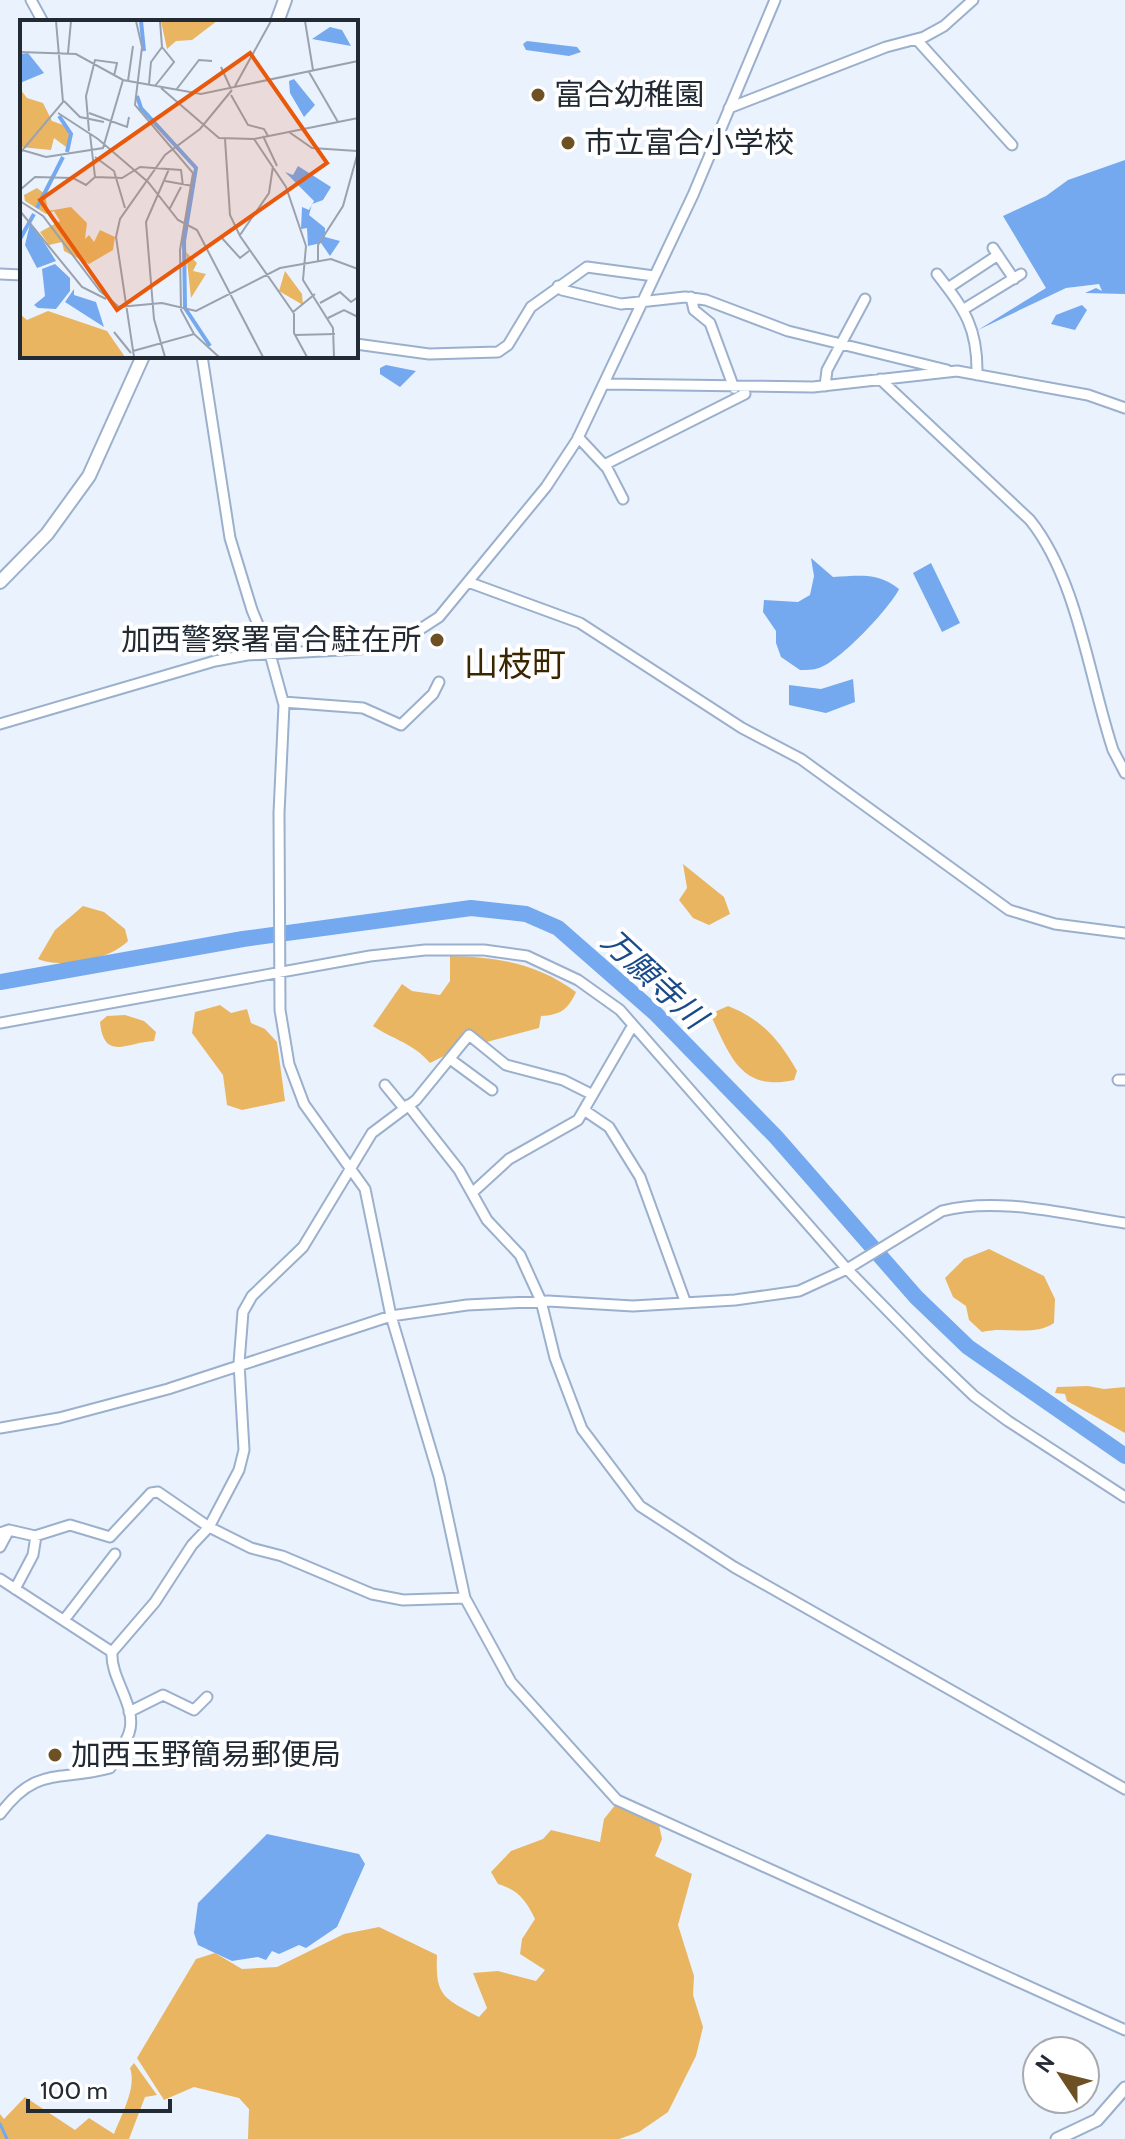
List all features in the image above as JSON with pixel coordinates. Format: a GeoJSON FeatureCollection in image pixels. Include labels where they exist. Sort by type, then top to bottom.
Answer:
{"type":"FeatureCollection","features":[{"type":"Feature","properties":{"kind":"main road"},"geometry":{"type":"LineString","coordinates":[[278,20],[285,0]]}},
{"type":"Feature","properties":{"kind":"main road"},"geometry":{"type":"LineString","coordinates":[[0,582],[47,534],[89,476],[142,358]]}},
{"type":"Feature","properties":{"kind":"street"},"geometry":{"type":"LineString","coordinates":[[31,0],[42,20]]}},
{"type":"Feature","properties":{"kind":"street"},"geometry":{"type":"LineString","coordinates":[[0,724],[215,661],[270,654],[359,649],[402,641],[439,617],[546,487],[578,437],[606,384],[775,0]]}},
{"type":"Feature","properties":{"kind":"street"},"geometry":{"type":"LineString","coordinates":[[729,108],[886,47],[917,40],[944,26],[973,0]]}},
{"type":"Feature","properties":{"kind":"street"},"geometry":{"type":"LineString","coordinates":[[917,40],[1012,145]]}},
{"type":"Feature","properties":{"kind":"street"},"geometry":{"type":"LineString","coordinates":[[948,288],[995,251],[1018,276],[964,309]]}},
{"type":"Feature","properties":{"kind":"street"},"geometry":{"type":"LineString","coordinates":[[358,344],[429,354],[498,352],[508,345],[531,307],[587,267],[654,276]]}},
{"type":"Feature","properties":{"kind":"street"},"geometry":{"type":"LineString","coordinates":[[0,274],[20,275]]}},
{"type":"Feature","properties":{"kind":"street"},"geometry":{"type":"LineString","coordinates":[[937,274],[964,309],[978,344],[977,375]]}},
{"type":"Feature","properties":{"kind":"street"},"geometry":{"type":"LineString","coordinates":[[558,286],[604,302],[641,303],[691,297],[840,345],[946,368],[947,372]]}},
{"type":"Feature","properties":{"kind":"street"},"geometry":{"type":"LineString","coordinates":[[604,465],[745,394],[739,388],[710,323],[694,310],[691,297]]}},
{"type":"Feature","properties":{"kind":"street"},"geometry":{"type":"LineString","coordinates":[[825,386],[827,370],[865,299]]}},
{"type":"Feature","properties":{"kind":"street"},"geometry":{"type":"LineString","coordinates":[[202,358],[230,538],[283,702],[280,1010],[289,1064],[304,1104],[365,1189],[391,1316],[439,1477],[465,1598],[511,1682],[617,1800],[1125,2030]]}},
{"type":"Feature","properties":{"kind":"street"},"geometry":{"type":"LineString","coordinates":[[606,384],[739,388],[825,386],[947,372],[1088,395],[1125,408]]}},
{"type":"Feature","properties":{"kind":"street"},"geometry":{"type":"LineString","coordinates":[[880,379],[1030,520],[1045,539],[1068,596],[1113,750],[1125,773]]}},
{"type":"Feature","properties":{"kind":"street"},"geometry":{"type":"LineString","coordinates":[[578,437],[604,465],[623,499]]}},
{"type":"Feature","properties":{"kind":"street"},"geometry":{"type":"LineString","coordinates":[[468,582],[580,623],[742,728],[801,759],[1009,910],[1055,924],[1125,933]]}},
{"type":"Feature","properties":{"kind":"street"},"geometry":{"type":"LineString","coordinates":[[283,702],[363,708],[401,725],[433,694],[439,682]]}},
{"type":"Feature","properties":{"kind":"street"},"geometry":{"type":"LineString","coordinates":[[0,1023],[392,952],[503,952],[527,956],[578,980],[620,1010],[849,1268],[974,1396],[1125,1497]]}},
{"type":"Feature","properties":{"kind":"street"},"geometry":{"type":"LineString","coordinates":[[472,1193],[509,1159],[578,1120],[633,1025]]}},
{"type":"Feature","properties":{"kind":"street"},"geometry":{"type":"LineString","coordinates":[[0,1814],[26,1787],[43,1777],[110,1768],[131,1730],[129,1712],[113,1669],[112,1652],[155,1602],[192,1545],[209,1527],[230,1490],[244,1450],[239,1363],[243,1312],[247,1304],[303,1247],[372,1133],[416,1100],[469,1035],[506,1065],[555,1077],[591,1094]]}},
{"type":"Feature","properties":{"kind":"street"},"geometry":{"type":"LineString","coordinates":[[450,1059],[492,1090]]}},
{"type":"Feature","properties":{"kind":"street"},"geometry":{"type":"LineString","coordinates":[[385,1085],[459,1170],[487,1220],[520,1255],[541,1301],[555,1358],[582,1429],[640,1506],[734,1567],[1125,1789]]}},
{"type":"Feature","properties":{"kind":"street"},"geometry":{"type":"LineString","coordinates":[[584,1110],[609,1127],[640,1177],[685,1301]]}},
{"type":"Feature","properties":{"kind":"street"},"geometry":{"type":"LineString","coordinates":[[0,1428],[110,1405],[391,1316],[467,1305],[541,1301],[598,1306],[770,1297],[799,1291],[849,1268],[942,1211],[955,1207],[1018,1208],[1125,1223]]}},
{"type":"Feature","properties":{"kind":"street"},"geometry":{"type":"LineString","coordinates":[[0,1547],[5,1532],[36,1536],[70,1525],[110,1537],[151,1493],[158,1492],[209,1527],[251,1548],[282,1556],[372,1594],[403,1600],[465,1598]]}},
{"type":"Feature","properties":{"kind":"street"},"geometry":{"type":"LineString","coordinates":[[15,1589],[33,1555],[36,1536]]}},
{"type":"Feature","properties":{"kind":"street"},"geometry":{"type":"LineString","coordinates":[[64,1620],[115,1554]]}},
{"type":"Feature","properties":{"kind":"street"},"geometry":{"type":"LineString","coordinates":[[0,1579],[112,1652]]}},
{"type":"Feature","properties":{"kind":"street"},"geometry":{"type":"LineString","coordinates":[[129,1712],[163,1695],[194,1710],[207,1697]]}},
{"type":"Feature","properties":{"kind":"street"},"geometry":{"type":"LineString","coordinates":[[1057,2139],[1097,2120],[1125,2088]]}},
{"type":"Feature","properties":{"kind":"shaded area"},"geometry":{"type":"Polygon","coordinates":[[[683,864],[724,897],[730,914],[709,925],[693,918],[679,900],[687,888],[683,864]]]}},
{"type":"Feature","properties":{"kind":"shaded area"},"geometry":{"type":"Polygon","coordinates":[[[83,906],[104,912],[125,929],[128,941],[109,953],[84,961],[59,963],[38,959],[55,930],[83,906]]]}},
{"type":"Feature","properties":{"kind":"shaded area"},"geometry":{"type":"Polygon","coordinates":[[[450,956],[484,958],[531,968],[576,992],[563,1010],[541,1016],[539,1028],[483,1043],[468,1029],[448,1054],[430,1063],[410,1046],[373,1026],[402,984],[412,991],[440,995],[450,981],[450,956]]]}},
{"type":"Feature","properties":{"kind":"shaded area"},"geometry":{"type":"Polygon","coordinates":[[[220,1005],[231,1013],[247,1009],[251,1023],[265,1029],[277,1042],[285,1101],[242,1110],[227,1105],[223,1075],[192,1033],[195,1012],[220,1005]]]}},
{"type":"Feature","properties":{"kind":"shaded area"},"geometry":{"type":"Polygon","coordinates":[[[728,1006],[760,1024],[776,1040],[797,1071],[794,1080],[761,1081],[739,1067],[710,1014],[728,1006]]]}},
{"type":"Feature","properties":{"kind":"shaded area"},"geometry":{"type":"Polygon","coordinates":[[[125,1015],[144,1021],[156,1032],[154,1041],[118,1047],[106,1042],[100,1022],[107,1016],[125,1015]]]}},
{"type":"Feature","properties":{"kind":"shaded area"},"geometry":{"type":"Polygon","coordinates":[[[989,1249],[1044,1276],[1055,1299],[1054,1323],[1037,1329],[982,1332],[969,1320],[966,1306],[953,1297],[945,1278],[964,1259],[989,1249]]]}},
{"type":"Feature","properties":{"kind":"shaded area"},"geometry":{"type":"Polygon","coordinates":[[[1057,1387],[1104,1389],[1125,1387],[1125,1433],[1067,1401],[1065,1394],[1055,1393],[1057,1387]]]}},
{"type":"Feature","properties":{"kind":"shaded area"},"geometry":{"type":"Polygon","coordinates":[[[616,1804],[659,1825],[662,1839],[655,1856],[692,1874],[678,1925],[694,1976],[693,1995],[703,2027],[696,2056],[668,2112],[639,2132],[619,2139],[248,2139],[249,2109],[239,2098],[194,2087],[164,2100],[137,2058],[196,1959],[215,1953],[242,1969],[277,1967],[344,1934],[379,1927],[437,1955],[438,1980],[444,1995],[479,2017],[487,2008],[473,1973],[498,1971],[536,1981],[545,1970],[520,1954],[522,1939],[535,1919],[532,1912],[516,1893],[498,1884],[491,1872],[511,1851],[543,1839],[551,1830],[600,1842],[604,1819],[616,1804]]]}},
{"type":"Feature","properties":{"kind":"shaded area"},"geometry":{"type":"Polygon","coordinates":[[[134,2063],[157,2095],[145,2097],[129,2139],[0,2139],[0,2114],[4,2119],[25,2097],[75,2130],[89,2118],[114,2134],[130,2093],[130,2068],[134,2063]]]}},
{"type":"Feature","properties":{"kind":"water"},"geometry":{"type":"Polygon","coordinates":[[[527,41],[577,47],[581,52],[569,56],[526,50],[523,44],[527,41]]]}},
{"type":"Feature","properties":{"kind":"water"},"geometry":{"type":"Polygon","coordinates":[[[1125,160],[1125,294],[1085,293],[1096,288],[1102,291],[1099,284],[1066,288],[978,330],[1046,288],[1003,216],[1046,196],[1068,180],[1125,160]]]}},
{"type":"Feature","properties":{"kind":"water"},"geometry":{"type":"Polygon","coordinates":[[[1082,305],[1087,310],[1075,330],[1051,324],[1056,315],[1082,305]]]}},
{"type":"Feature","properties":{"kind":"water"},"geometry":{"type":"Polygon","coordinates":[[[386,365],[416,371],[400,387],[380,374],[380,368],[386,365]]]}},
{"type":"Feature","properties":{"kind":"water"},"geometry":{"type":"Polygon","coordinates":[[[811,558],[833,577],[876,577],[899,589],[875,621],[839,656],[819,668],[800,670],[781,657],[776,631],[763,612],[764,600],[798,602],[810,595],[814,576],[811,558]]]}},
{"type":"Feature","properties":{"kind":"water"},"geometry":{"type":"Polygon","coordinates":[[[931,563],[960,623],[942,632],[913,573],[931,563]]]}},
{"type":"Feature","properties":{"kind":"water"},"geometry":{"type":"Polygon","coordinates":[[[853,679],[855,702],[826,713],[789,705],[789,685],[821,689],[853,679]]]}},
{"type":"Feature","properties":{"kind":"water"},"geometry":{"type":"Polygon","coordinates":[[[267,1834],[359,1854],[365,1864],[337,1927],[306,1948],[299,1945],[279,1954],[272,1951],[266,1960],[258,1957],[232,1961],[198,1945],[194,1933],[198,1903],[267,1834]]]}},
{"type":"Feature","properties":{"kind":"waterway","name":"万願寺川"},"geometry":{"type":"LineString","coordinates":[[0,982],[243,939],[471,908],[526,914],[558,928],[655,1013],[776,1137],[916,1297],[968,1347],[1125,1456]]}},
{"type":"Feature","properties":{"kind":"waterway"},"geometry":{"type":"LineString","coordinates":[[0,2124],[7,2139]]}},
{"type":"Feature","properties":{"kind":"place","name":"富合幼稚園"},"geometry":{"type":"Point","coordinates":[538,95]}},
{"type":"Feature","properties":{"kind":"place","name":"市立富合小学校"},"geometry":{"type":"Point","coordinates":[568,143]}},
{"type":"Feature","properties":{"kind":"place","name":"加西警察署富合駐在所"},"geometry":{"type":"Point","coordinates":[437,640]}},
{"type":"Feature","properties":{"kind":"place","name":"加西玉野簡易郵便局"},"geometry":{"type":"Point","coordinates":[55,1755]}},
{"type":"Feature","properties":{"kind":"district","name":"山枝町"},"geometry":{"type":"Point","coordinates":[515,664]}}]}
